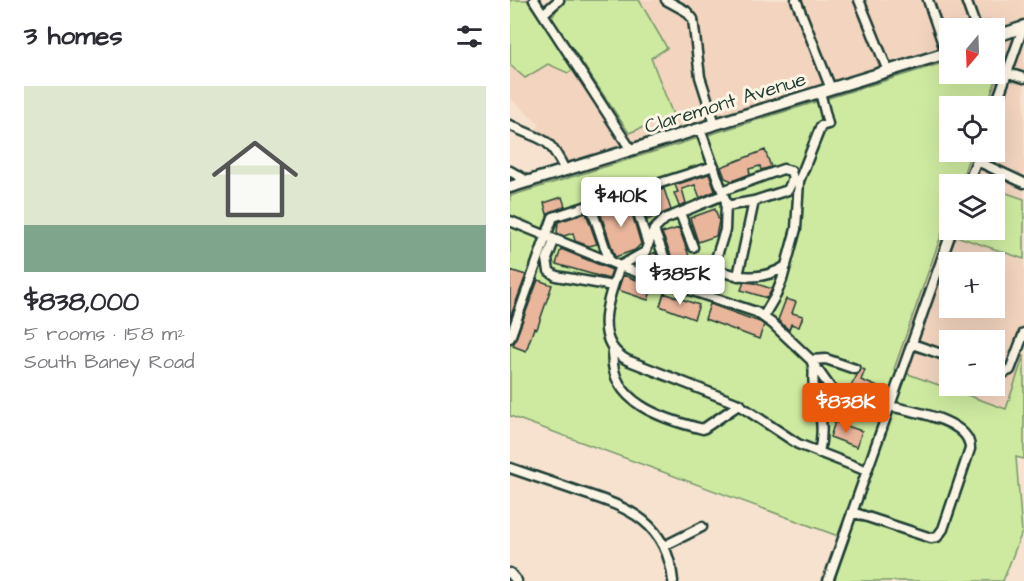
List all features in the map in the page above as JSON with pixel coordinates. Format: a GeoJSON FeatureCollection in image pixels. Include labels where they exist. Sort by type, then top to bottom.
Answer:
{"type":"FeatureCollection","features":[{"type":"Feature","properties":{"kind":"main road"},"geometry":{"type":"LineString","coordinates":[[1005,33],[1024,27]]}},
{"type":"Feature","properties":{"kind":"main road","name":"Claremont Avenue"},"geometry":{"type":"LineString","coordinates":[[510,187],[939,55]]}},
{"type":"Feature","properties":{"kind":"street"},"geometry":{"type":"LineString","coordinates":[[534,0],[632,150]]}},
{"type":"Feature","properties":{"kind":"street"},"geometry":{"type":"LineString","coordinates":[[543,14],[559,0]]}},
{"type":"Feature","properties":{"kind":"street"},"geometry":{"type":"LineString","coordinates":[[666,0],[686,12],[693,20],[700,77],[715,124]]}},
{"type":"Feature","properties":{"kind":"street"},"geometry":{"type":"LineString","coordinates":[[763,316],[776,295],[786,266],[796,229],[797,201],[803,171],[821,126],[828,124],[825,90],[796,0]]}},
{"type":"Feature","properties":{"kind":"street"},"geometry":{"type":"LineString","coordinates":[[859,0],[891,70]]}},
{"type":"Feature","properties":{"kind":"street"},"geometry":{"type":"LineString","coordinates":[[865,0],[891,70]]}},
{"type":"Feature","properties":{"kind":"street"},"geometry":{"type":"LineString","coordinates":[[928,0],[939,29]]}},
{"type":"Feature","properties":{"kind":"street"},"geometry":{"type":"LineString","coordinates":[[966,0],[972,18]]}},
{"type":"Feature","properties":{"kind":"street"},"geometry":{"type":"LineString","coordinates":[[999,96],[1024,27]]}},
{"type":"Feature","properties":{"kind":"street"},"geometry":{"type":"LineString","coordinates":[[1008,73],[1024,78]]}},
{"type":"Feature","properties":{"kind":"street"},"geometry":{"type":"LineString","coordinates":[[510,125],[545,139],[554,148],[565,170]]}},
{"type":"Feature","properties":{"kind":"street"},"geometry":{"type":"LineString","coordinates":[[700,129],[726,206],[722,241],[711,269]]}},
{"type":"Feature","properties":{"kind":"street"},"geometry":{"type":"LineString","coordinates":[[979,162],[1024,183]]}},
{"type":"Feature","properties":{"kind":"street"},"geometry":{"type":"LineString","coordinates":[[510,338],[553,217],[714,166]]}},
{"type":"Feature","properties":{"kind":"street"},"geometry":{"type":"LineString","coordinates":[[793,179],[791,171],[783,169],[665,219],[654,230],[645,252],[620,266],[605,321],[606,338],[613,350],[627,360],[740,405],[787,438],[867,471]]}},
{"type":"Feature","properties":{"kind":"street"},"geometry":{"type":"LineString","coordinates":[[510,171],[529,182]]}},
{"type":"Feature","properties":{"kind":"street"},"geometry":{"type":"LineString","coordinates":[[726,206],[754,201],[788,190],[793,179],[803,171]]}},
{"type":"Feature","properties":{"kind":"street"},"geometry":{"type":"LineString","coordinates":[[788,190],[797,201]]}},
{"type":"Feature","properties":{"kind":"street"},"geometry":{"type":"LineString","coordinates":[[632,193],[648,245]]}},
{"type":"Feature","properties":{"kind":"street"},"geometry":{"type":"LineString","coordinates":[[738,276],[754,201]]}},
{"type":"Feature","properties":{"kind":"street"},"geometry":{"type":"LineString","coordinates":[[590,204],[610,262]]}},
{"type":"Feature","properties":{"kind":"street"},"geometry":{"type":"LineString","coordinates":[[680,213],[693,247]]}},
{"type":"Feature","properties":{"kind":"street"},"geometry":{"type":"LineString","coordinates":[[510,221],[554,241],[620,266],[726,301],[763,316],[813,363],[837,397],[888,411],[955,425],[969,438],[970,449],[943,529],[937,537],[930,538],[852,512]]}},
{"type":"Feature","properties":{"kind":"street"},"geometry":{"type":"LineString","coordinates":[[654,230],[672,284]]}},
{"type":"Feature","properties":{"kind":"street"},"geometry":{"type":"LineString","coordinates":[[828,581],[948,240]]}},
{"type":"Feature","properties":{"kind":"street"},"geometry":{"type":"LineString","coordinates":[[554,241],[547,259],[549,272],[556,276],[613,286]]}},
{"type":"Feature","properties":{"kind":"street"},"geometry":{"type":"LineString","coordinates":[[672,284],[711,269],[758,278],[786,266]]}},
{"type":"Feature","properties":{"kind":"street"},"geometry":{"type":"LineString","coordinates":[[1005,372],[1010,370],[1024,333]]}},
{"type":"Feature","properties":{"kind":"street"},"geometry":{"type":"LineString","coordinates":[[912,344],[939,353]]}},
{"type":"Feature","properties":{"kind":"street"},"geometry":{"type":"LineString","coordinates":[[613,350],[611,366],[619,386],[636,401],[662,418],[703,429],[740,405]]}},
{"type":"Feature","properties":{"kind":"street"},"geometry":{"type":"LineString","coordinates":[[813,363],[826,359],[855,369]]}},
{"type":"Feature","properties":{"kind":"street"},"geometry":{"type":"LineString","coordinates":[[813,363],[814,386],[823,419],[819,453]]}},
{"type":"Feature","properties":{"kind":"street"},"geometry":{"type":"LineString","coordinates":[[510,468],[631,510],[648,523],[664,546],[673,581]]}},
{"type":"Feature","properties":{"kind":"street"},"geometry":{"type":"LineString","coordinates":[[664,546],[702,527]]}},
{"type":"Feature","properties":{"kind":"street"},"geometry":{"type":"LineString","coordinates":[[510,573],[517,581]]}},
{"type":"Feature","properties":{"kind":"shaded area"},"geometry":{"type":"Polygon","coordinates":[[[639,0],[1024,0],[1024,199],[1005,192],[1005,174],[963,174],[968,162],[1005,162],[1005,96],[990,96],[994,84],[1005,84],[1005,18],[939,18],[939,64],[574,176],[555,142],[537,129],[540,124],[510,98],[510,65],[525,78],[548,64],[568,73],[574,69],[620,136],[673,115],[651,58],[667,48],[639,0]]]}},
{"type":"Feature","properties":{"kind":"shaded area"},"geometry":{"type":"Polygon","coordinates":[[[940,240],[969,240],[1004,252],[939,252],[939,318],[1005,318],[1005,252],[1024,259],[1024,355],[1006,409],[969,396],[1005,396],[1005,330],[939,330],[939,385],[893,369],[940,240]]]}},
{"type":"Feature","properties":{"kind":"green space"},"geometry":{"type":"Polygon","coordinates":[[[510,0],[527,0],[574,69],[568,73],[548,64],[525,78],[510,65],[510,0]]]}},
{"type":"Feature","properties":{"kind":"green space"},"geometry":{"type":"Polygon","coordinates":[[[566,0],[639,0],[667,48],[651,58],[673,115],[629,133],[552,18],[560,4],[566,0]]]}},
{"type":"Feature","properties":{"kind":"green space"},"geometry":{"type":"Polygon","coordinates":[[[939,64],[939,84],[994,84],[990,96],[939,96],[939,162],[968,162],[963,174],[939,174],[939,240],[894,369],[939,385],[939,396],[970,396],[1006,409],[1024,355],[1024,459],[1016,457],[1022,532],[1003,581],[834,581],[849,540],[510,416],[510,196],[939,64]]]}},
{"type":"Feature","properties":{"kind":"green space"},"geometry":{"type":"Polygon","coordinates":[[[1005,192],[1024,199],[1024,259],[968,240],[1005,240],[1005,192]]]}},
{"type":"Feature","properties":{"kind":"building"},"geometry":{"type":"Polygon","coordinates":[[[765,150],[771,167],[761,170],[760,166],[749,169],[750,174],[732,181],[725,178],[721,167],[765,150]]]}},
{"type":"Feature","properties":{"kind":"building"},"geometry":{"type":"Polygon","coordinates":[[[709,174],[715,191],[700,198],[695,185],[682,189],[686,203],[679,206],[674,193],[678,192],[675,185],[709,174]]]}},
{"type":"Feature","properties":{"kind":"building"},"geometry":{"type":"Polygon","coordinates":[[[664,189],[671,210],[647,220],[641,199],[644,198],[643,195],[664,189]]]}},
{"type":"Feature","properties":{"kind":"building"},"geometry":{"type":"Polygon","coordinates":[[[562,197],[565,206],[547,214],[544,203],[562,197]]]}},
{"type":"Feature","properties":{"kind":"building"},"geometry":{"type":"Polygon","coordinates":[[[628,200],[641,244],[635,250],[615,257],[599,209],[628,200]]]}},
{"type":"Feature","properties":{"kind":"building"},"geometry":{"type":"Polygon","coordinates":[[[715,209],[719,221],[716,236],[698,242],[690,218],[715,209]]]}},
{"type":"Feature","properties":{"kind":"building"},"geometry":{"type":"Polygon","coordinates":[[[586,213],[597,244],[589,246],[575,241],[573,233],[564,236],[557,233],[558,222],[586,213]]]}},
{"type":"Feature","properties":{"kind":"building"},"geometry":{"type":"Polygon","coordinates":[[[679,228],[694,270],[679,275],[662,233],[679,228]]]}},
{"type":"Feature","properties":{"kind":"building"},"geometry":{"type":"Polygon","coordinates":[[[561,249],[612,270],[609,279],[556,264],[561,249]]]}},
{"type":"Feature","properties":{"kind":"building"},"geometry":{"type":"Polygon","coordinates":[[[655,252],[661,266],[646,269],[643,260],[655,252]]]}},
{"type":"Feature","properties":{"kind":"building"},"geometry":{"type":"Polygon","coordinates":[[[510,270],[526,275],[510,318],[510,270]]]}},
{"type":"Feature","properties":{"kind":"building"},"geometry":{"type":"Polygon","coordinates":[[[623,275],[653,286],[648,300],[618,290],[623,275]]]}},
{"type":"Feature","properties":{"kind":"building"},"geometry":{"type":"Polygon","coordinates":[[[538,280],[552,285],[537,329],[534,328],[526,351],[513,346],[538,280]]]}},
{"type":"Feature","properties":{"kind":"building"},"geometry":{"type":"Polygon","coordinates":[[[744,282],[772,289],[767,298],[741,290],[744,282]]]}},
{"type":"Feature","properties":{"kind":"building"},"geometry":{"type":"Polygon","coordinates":[[[664,293],[699,305],[694,319],[660,306],[664,293]]]}},
{"type":"Feature","properties":{"kind":"building"},"geometry":{"type":"Polygon","coordinates":[[[786,299],[796,302],[792,313],[803,316],[799,327],[791,324],[789,330],[778,320],[786,299]]]}},
{"type":"Feature","properties":{"kind":"building"},"geometry":{"type":"Polygon","coordinates":[[[710,304],[760,322],[764,325],[759,339],[705,319],[710,304]]]}},
{"type":"Feature","properties":{"kind":"building"},"geometry":{"type":"Polygon","coordinates":[[[861,368],[865,370],[861,380],[878,387],[874,397],[850,388],[861,368]]]}},
{"type":"Feature","properties":{"kind":"building"},"geometry":{"type":"Polygon","coordinates":[[[835,422],[862,431],[857,447],[830,437],[835,422]]]}}]}
